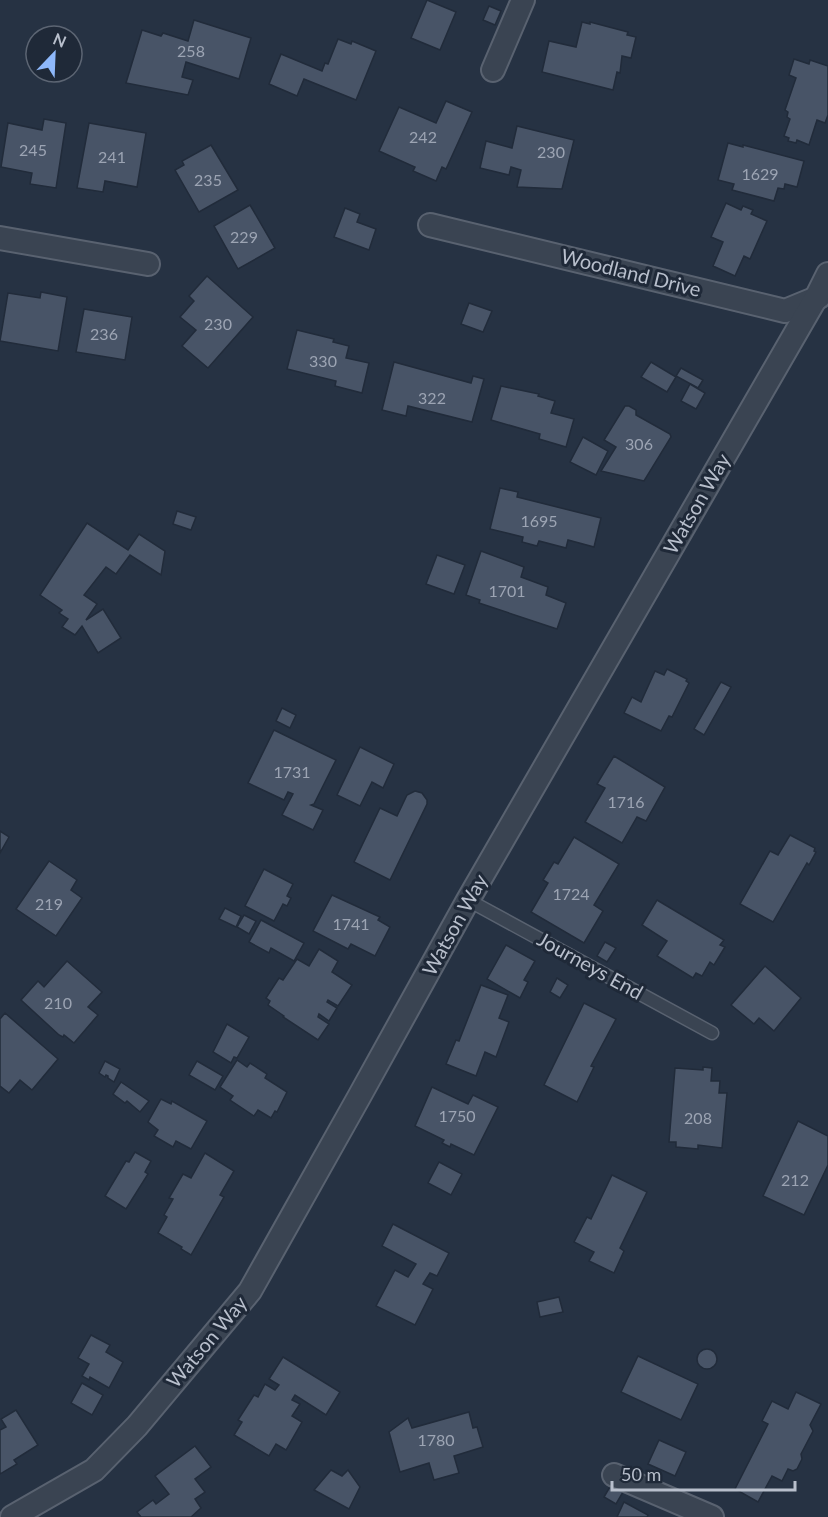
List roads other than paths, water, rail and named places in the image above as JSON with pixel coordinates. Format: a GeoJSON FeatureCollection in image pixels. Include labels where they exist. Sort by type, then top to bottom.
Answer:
{"type":"FeatureCollection","features":[{"type":"Feature","properties":{"kind":"street"},"geometry":{"type":"LineString","coordinates":[[493,70],[524,0]]}},
{"type":"Feature","properties":{"kind":"street","name":"Woodland Drive"},"geometry":{"type":"LineString","coordinates":[[430,225],[785,311],[823,299]]}},
{"type":"Feature","properties":{"kind":"street"},"geometry":{"type":"LineString","coordinates":[[0,238],[148,264]]}},
{"type":"Feature","properties":{"kind":"street","name":"Watson Way"},"geometry":{"type":"LineString","coordinates":[[12,1517],[93,1470],[137,1426],[250,1291],[468,900],[823,299],[828,274]]}},
{"type":"Feature","properties":{"kind":"street"},"geometry":{"type":"LineString","coordinates":[[614,1475],[712,1517]]}},
{"type":"Feature","properties":{"kind":"lane","name":"Journeys End"},"geometry":{"type":"LineString","coordinates":[[468,900],[712,1033]]}}]}
